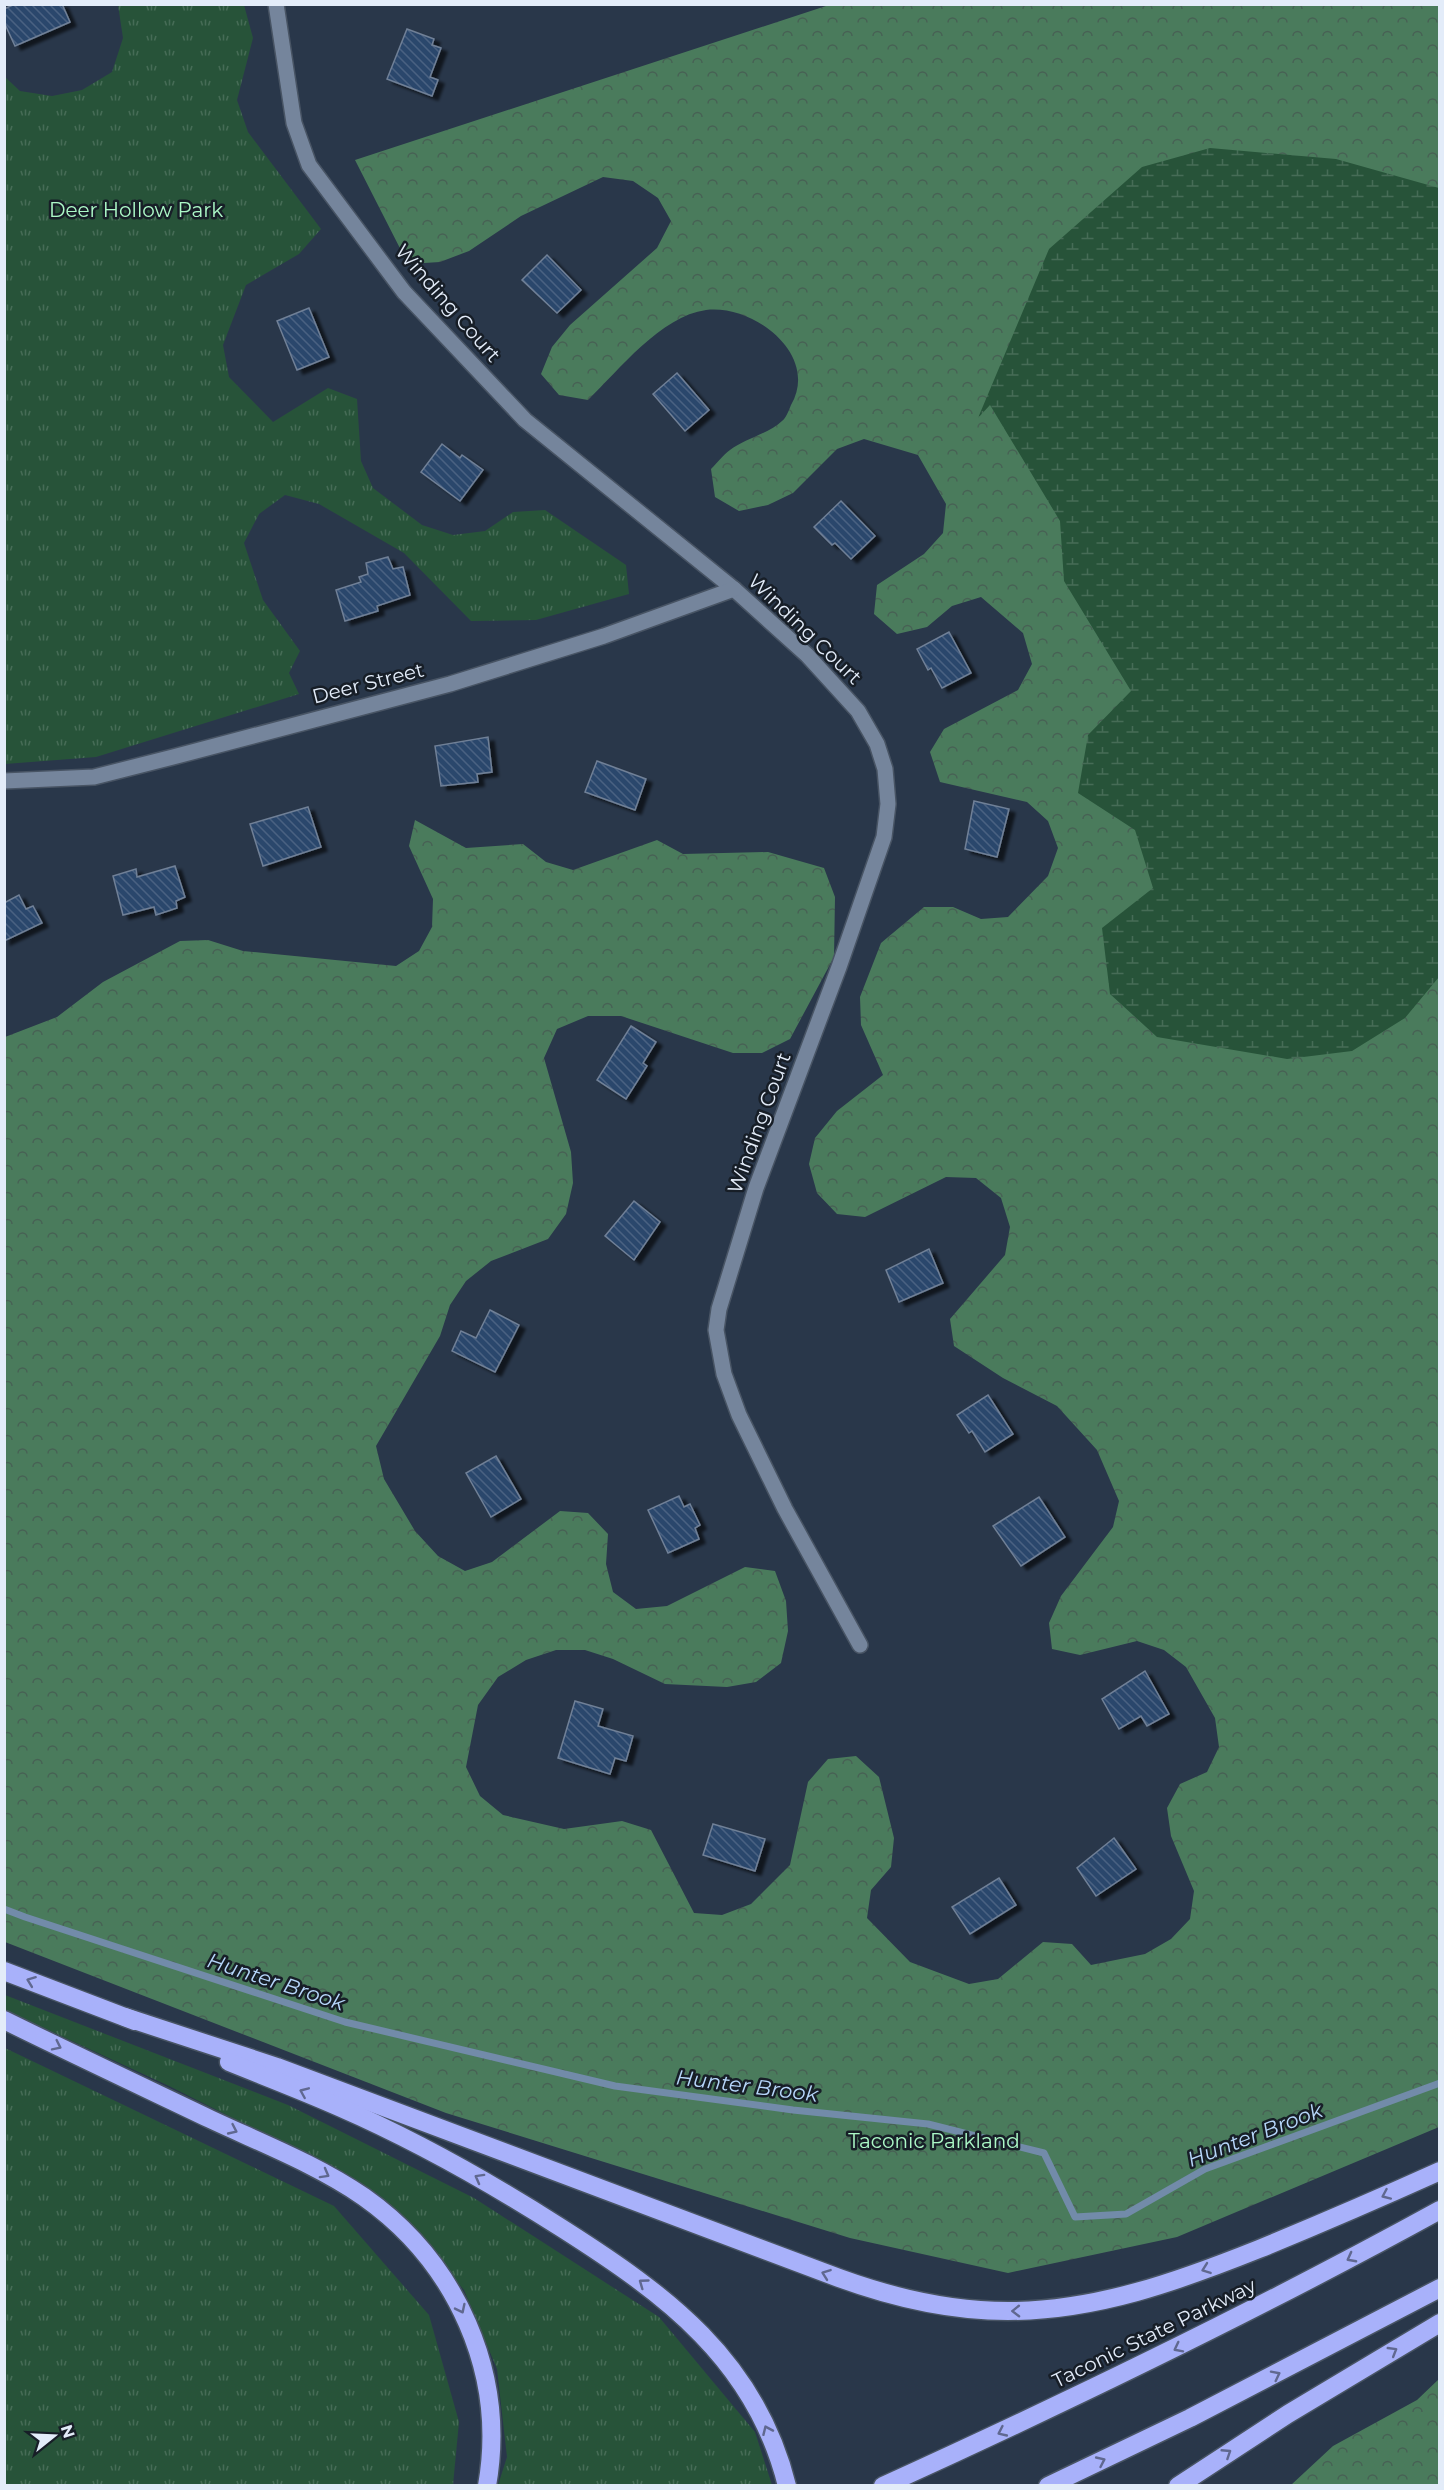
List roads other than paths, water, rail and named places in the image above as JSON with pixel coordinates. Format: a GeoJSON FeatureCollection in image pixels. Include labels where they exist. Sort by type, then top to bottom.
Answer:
{"type":"FeatureCollection","features":[{"type":"Feature","properties":{"kind":"highway"},"geometry":{"type":"LineString","coordinates":[[4,1971],[125,2016],[277,2067],[848,2282],[915,2301],[964,2309],[1010,2311],[1058,2308],[1103,2301],[1151,2288],[1269,2245],[1440,2171]]}},
{"type":"Feature","properties":{"kind":"highway"},"geometry":{"type":"LineString","coordinates":[[125,2016],[340,2107],[424,2148],[534,2210],[643,2282],[687,2318],[735,2374],[761,2415],[787,2486]]}},
{"type":"Feature","properties":{"kind":"highway"},"geometry":{"type":"LineString","coordinates":[[4,2020],[302,2162],[361,2196],[404,2229],[437,2267],[450,2287],[462,2309],[478,2352],[485,2374],[492,2420],[493,2443],[487,2486]]}},
{"type":"Feature","properties":{"kind":"highway","name":"Taconic State Parkway"},"geometry":{"type":"LineString","coordinates":[[884,2486],[1152,2361],[1292,2290],[1440,2210]]}},
{"type":"Feature","properties":{"kind":"highway"},"geometry":{"type":"LineString","coordinates":[[1048,2486],[1190,2418],[1440,2288]]}},
{"type":"Feature","properties":{"kind":"highway"},"geometry":{"type":"LineString","coordinates":[[1178,2486],[1297,2409],[1440,2323]]}},
{"type":"Feature","properties":{"kind":"street","name":"Winding Court"},"geometry":{"type":"LineString","coordinates":[[276,4],[294,123],[309,165],[404,292],[525,420],[734,589],[807,655],[858,711],[877,744],[885,769],[888,804],[884,837],[840,967],[756,1188],[719,1309],[716,1330],[724,1374],[739,1415],[785,1509],[860,1645]]}},
{"type":"Feature","properties":{"kind":"street","name":"Deer Street"},"geometry":{"type":"LineString","coordinates":[[4,781],[94,777],[174,758],[450,684],[604,636],[734,589]]}},
{"type":"Feature","properties":{"kind":"waterway","name":"Hunter Brook"},"geometry":{"type":"LineString","coordinates":[[4,1909],[345,2022],[615,2086],[793,2110],[928,2124],[1044,2153],[1075,2217],[1126,2214],[1205,2169],[1440,2083]]}},
{"type":"Feature","properties":{"kind":"park label","name":"Deer Hollow Park"},"geometry":{"type":"Point","coordinates":[136,210]}},
{"type":"Feature","properties":{"kind":"park label","name":"Taconic Parkland"},"geometry":{"type":"Point","coordinates":[934,2141]}}]}
